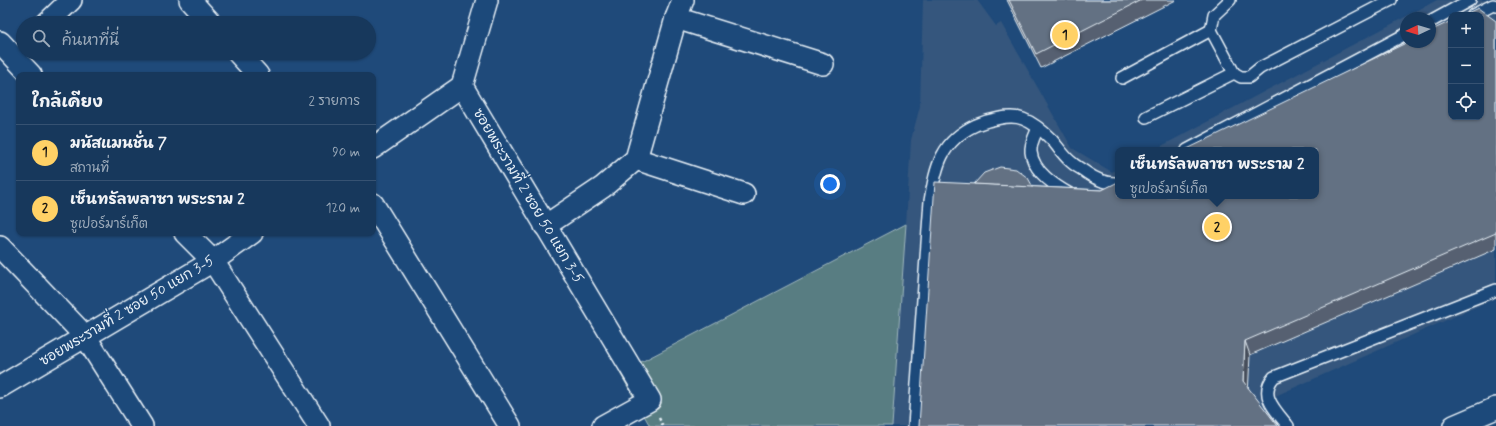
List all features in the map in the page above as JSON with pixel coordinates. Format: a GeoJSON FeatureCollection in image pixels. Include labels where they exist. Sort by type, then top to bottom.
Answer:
{"type":"FeatureCollection","features":[{"type":"Feature","properties":{"kind":"street"},"geometry":{"type":"LineString","coordinates":[[54,16],[71,0]]}},
{"type":"Feature","properties":{"kind":"street"},"geometry":{"type":"LineString","coordinates":[[190,0],[205,16]]}},
{"type":"Feature","properties":{"kind":"street"},"geometry":{"type":"LineString","coordinates":[[376,146],[462,86],[487,0]]}},
{"type":"Feature","properties":{"kind":"street"},"geometry":{"type":"LineString","coordinates":[[545,226],[603,187],[636,159],[680,9],[823,64]]}},
{"type":"Feature","properties":{"kind":"street"},"geometry":{"type":"LineString","coordinates":[[16,60],[28,72]]}},
{"type":"Feature","properties":{"kind":"street"},"geometry":{"type":"LineString","coordinates":[[243,60],[252,72]]}},
{"type":"Feature","properties":{"kind":"street","name":"ซอยพระรามที่ 2 ซอย 50 แยก 3-5"},"geometry":{"type":"LineString","coordinates":[[462,86],[650,400],[603,426]]}},
{"type":"Feature","properties":{"kind":"street"},"geometry":{"type":"LineString","coordinates":[[636,159],[744,194]]}},
{"type":"Feature","properties":{"kind":"street"},"geometry":{"type":"LineString","coordinates":[[376,209],[510,426]]}},
{"type":"Feature","properties":{"kind":"street"},"geometry":{"type":"LineString","coordinates":[[188,236],[212,261],[318,426]]}},
{"type":"Feature","properties":{"kind":"street","name":"ซอยพระรามที่ 2 ซอย 50 แยก 3-5"},"geometry":{"type":"LineString","coordinates":[[0,387],[212,261],[248,236]]}},
{"type":"Feature","properties":{"kind":"street"},"geometry":{"type":"LineString","coordinates":[[0,247],[85,336],[142,426]]}},
{"type":"Feature","properties":{"kind":"street"},"geometry":{"type":"LineString","coordinates":[[1454,426],[1496,408]]}},
{"type":"Feature","properties":{"kind":"lane"},"geometry":{"type":"LineString","coordinates":[[1230,0],[1214,15],[1211,30],[1234,73],[1241,77],[1249,77],[1260,68],[1391,0]]}},
{"type":"Feature","properties":{"kind":"lane"},"geometry":{"type":"LineString","coordinates":[[1436,19],[1470,0]]}},
{"type":"Feature","properties":{"kind":"lane"},"geometry":{"type":"LineString","coordinates":[[1479,12],[1493,5],[1496,6]]}},
{"type":"Feature","properties":{"kind":"lane"},"geometry":{"type":"LineString","coordinates":[[1122,78],[1211,30]]}},
{"type":"Feature","properties":{"kind":"lane"},"geometry":{"type":"LineString","coordinates":[[1194,147],[1400,37]]}},
{"type":"Feature","properties":{"kind":"lane"},"geometry":{"type":"LineString","coordinates":[[1146,117],[1234,73]]}},
{"type":"Feature","properties":{"kind":"lane"},"geometry":{"type":"LineString","coordinates":[[914,426],[930,201],[938,165],[945,149],[952,140],[962,132],[1001,117],[1022,118],[1038,128],[1052,140],[1069,161],[1101,182],[1115,184]]}},
{"type":"Feature","properties":{"kind":"lane"},"geometry":{"type":"LineString","coordinates":[[1038,128],[1032,141],[1031,151],[1034,161],[1044,176],[1057,187],[1077,196]]}},
{"type":"Feature","properties":{"kind":"lane"},"geometry":{"type":"LineString","coordinates":[[1288,426],[1270,403],[1267,392],[1269,383],[1274,377],[1496,290]]}},
{"type":"Feature","properties":{"kind":"shaded area"},"geometry":{"type":"Polygon","coordinates":[[[923,0],[977,0],[996,26],[1001,23],[1072,148],[1112,172],[1115,170],[1115,199],[1319,199],[1319,147],[1160,147],[1400,20],[1400,48],[1436,48],[1436,12],[1414,12],[1437,0],[1496,0],[1496,298],[1273,397],[1296,426],[892,426],[911,140],[920,106],[923,0]]]}},
{"type":"Feature","properties":{"kind":"green space"},"geometry":{"type":"Polygon","coordinates":[[[906,224],[892,426],[650,426],[620,373],[906,224]]]}},
{"type":"Feature","properties":{"kind":"building"},"geometry":{"type":"Polygon","coordinates":[[[1009,0],[1142,0],[1036,54],[1009,0]]]}},
{"type":"Feature","properties":{"kind":"building"},"geometry":{"type":"Polygon","coordinates":[[[1478,8],[1484,12],[1469,12],[1478,8]]]}},
{"type":"Feature","properties":{"kind":"building"},"geometry":{"type":"Polygon","coordinates":[[[1484,12],[1496,21],[1496,233],[1245,341],[1243,381],[1278,426],[919,426],[935,182],[1102,190],[1115,184],[1115,199],[1319,199],[1319,147],[1191,147],[1400,46],[1400,48],[1436,48],[1436,28],[1448,22],[1448,120],[1484,120],[1484,12]]]}},
{"type":"Feature","properties":{"kind":"building"},"geometry":{"type":"Polygon","coordinates":[[[1000,167],[1016,169],[1028,178],[1033,187],[974,184],[984,173],[1000,167]]]}},
{"type":"Feature","properties":{"kind":"place","name":"มนัสแมนชั่น 7"},"geometry":{"type":"Point","coordinates":[1065,35]}},
{"type":"Feature","properties":{"kind":"place","name":"เซ็นทรัลพลาซา พระราม 2"},"geometry":{"type":"Point","coordinates":[1217,227]}}]}
